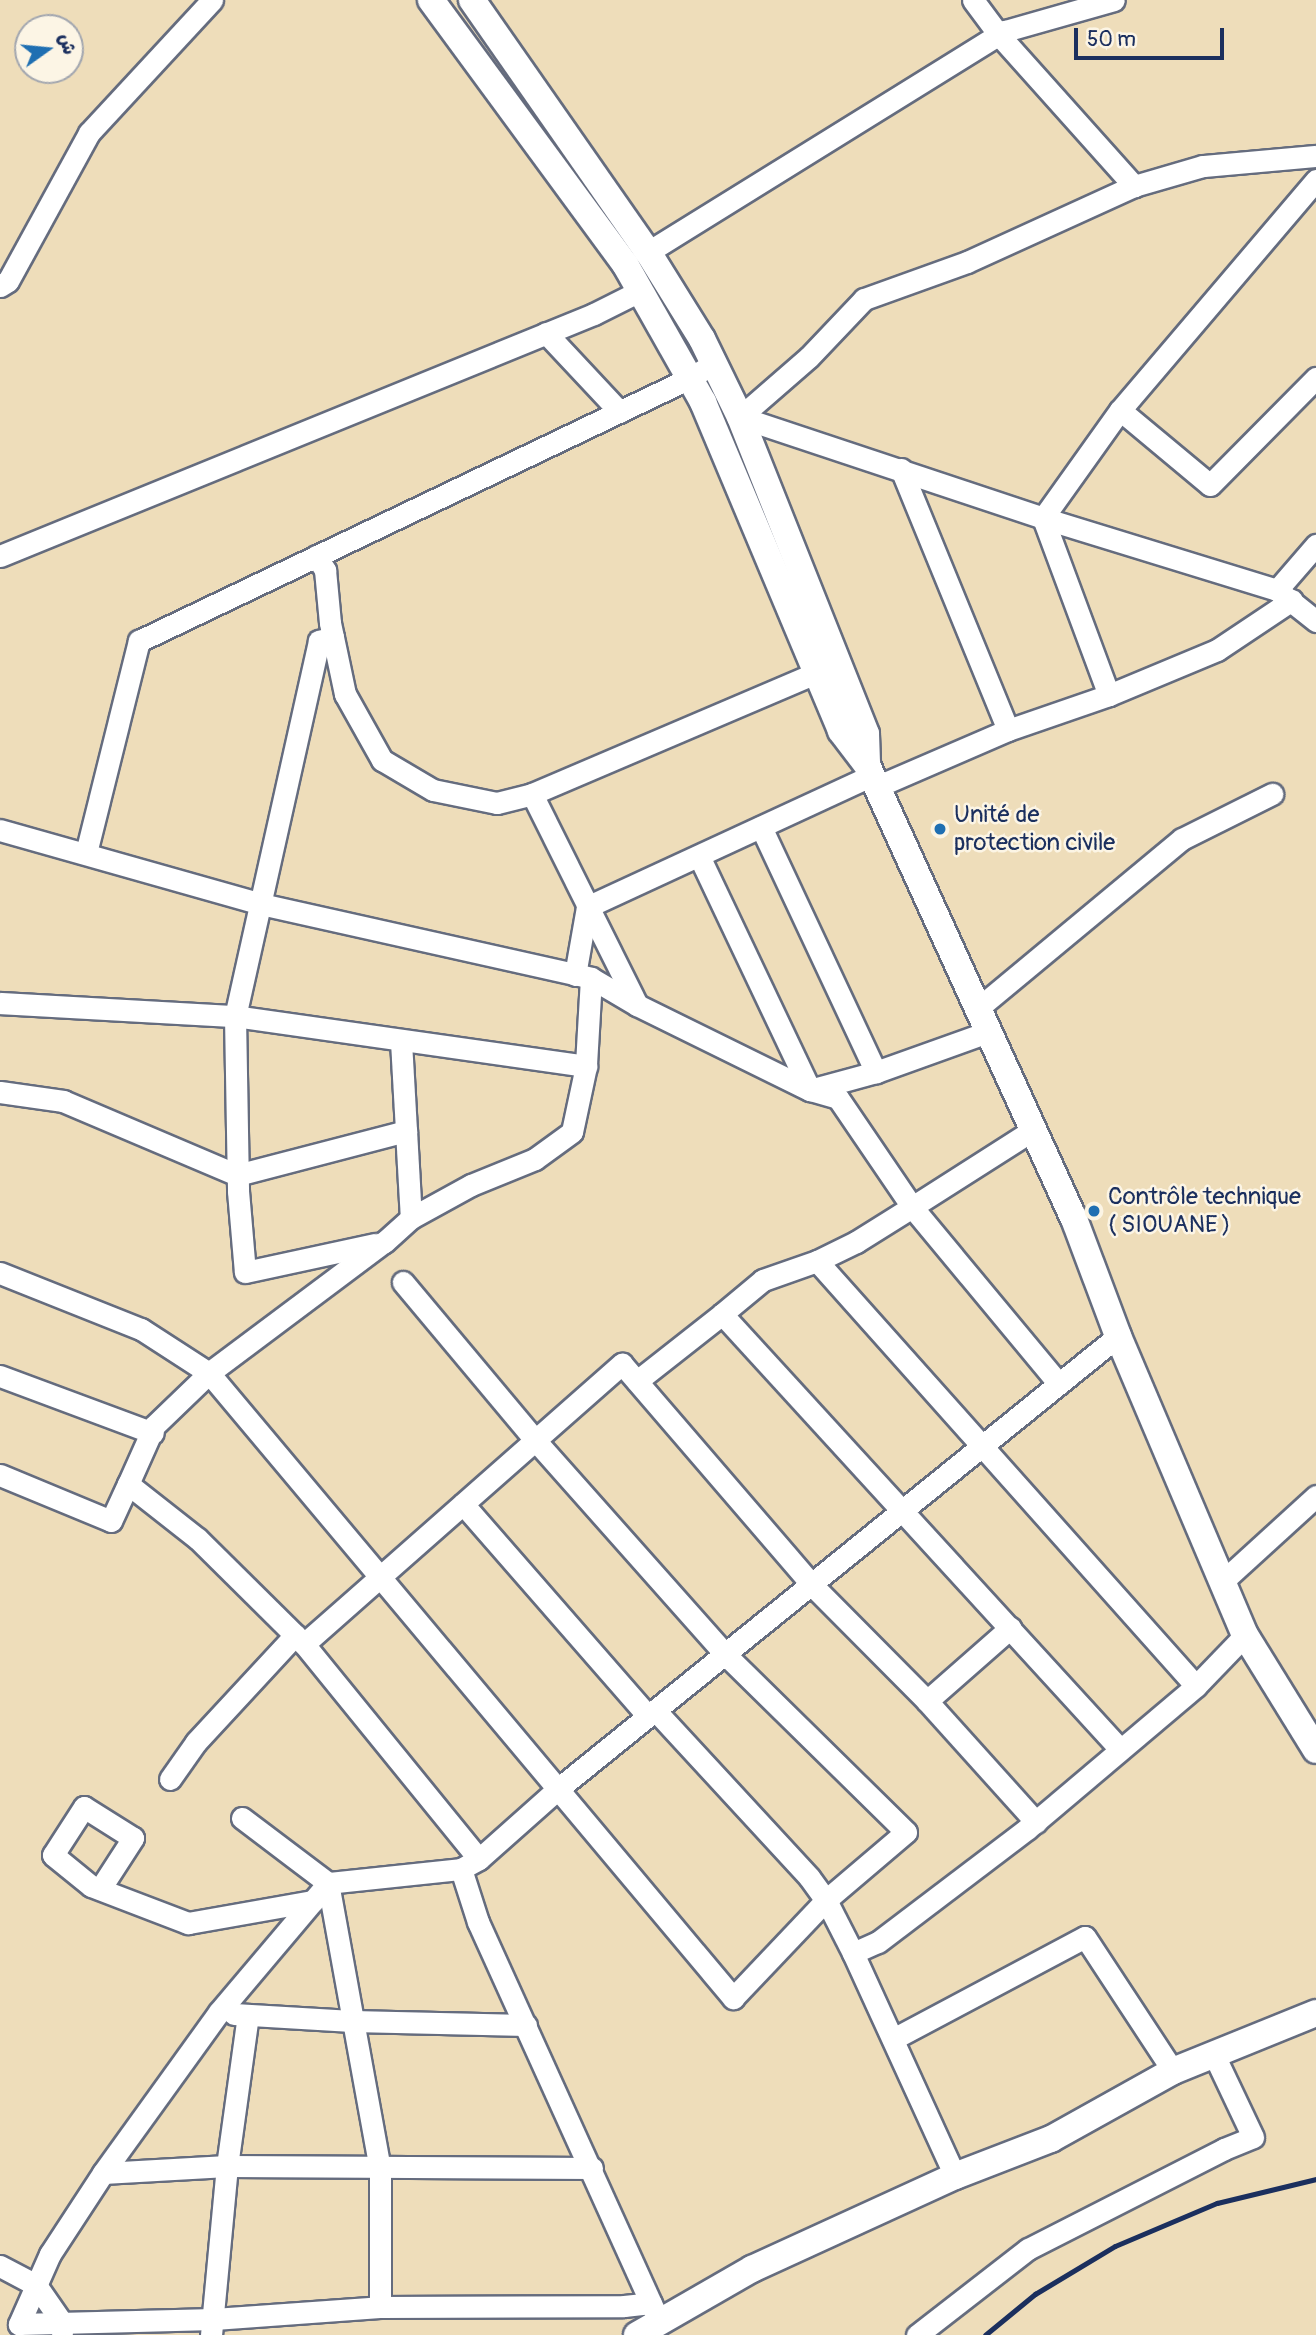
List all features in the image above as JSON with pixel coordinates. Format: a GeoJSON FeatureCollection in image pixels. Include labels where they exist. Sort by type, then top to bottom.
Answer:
{"type":"FeatureCollection","features":[{"type":"Feature","properties":{"kind":"main road"},"geometry":{"type":"LineString","coordinates":[[431,0],[625,264],[703,402],[841,731],[871,776],[1073,1216],[1118,1336],[1245,1635],[1316,1750]]}},
{"type":"Feature","properties":{"kind":"main road"},"geometry":{"type":"LineString","coordinates":[[472,0],[648,252],[702,339],[740,417],[866,734],[871,776]]}},
{"type":"Feature","properties":{"kind":"main road"},"geometry":{"type":"LineString","coordinates":[[647,2325],[752,2269],[955,2176],[1051,2138],[1173,2071],[1316,2013]]}},
{"type":"Feature","properties":{"kind":"street"},"geometry":{"type":"LineString","coordinates":[[0,286],[8,281],[89,133],[212,0]]}},
{"type":"Feature","properties":{"kind":"street"},"geometry":{"type":"LineString","coordinates":[[974,0],[999,35],[1134,187]]}},
{"type":"Feature","properties":{"kind":"street"},"geometry":{"type":"LineString","coordinates":[[648,252],[999,35],[1114,0]]}},
{"type":"Feature","properties":{"kind":"street"},"geometry":{"type":"LineString","coordinates":[[740,417],[809,357],[864,299],[967,262],[1134,187],[1203,166],[1316,156]]}},
{"type":"Feature","properties":{"kind":"street"},"geometry":{"type":"LineString","coordinates":[[1043,518],[1120,410],[1316,180]]}},
{"type":"Feature","properties":{"kind":"street"},"geometry":{"type":"LineString","coordinates":[[0,556],[546,333],[640,291]]}},
{"type":"Feature","properties":{"kind":"street"},"geometry":{"type":"LineString","coordinates":[[546,333],[620,412]]}},
{"type":"Feature","properties":{"kind":"street"},"geometry":{"type":"LineString","coordinates":[[86,853],[139,640],[620,412],[690,378],[713,363]]}},
{"type":"Feature","properties":{"kind":"street"},"geometry":{"type":"LineString","coordinates":[[1120,410],[1210,485],[1316,378]]}},
{"type":"Feature","properties":{"kind":"street"},"geometry":{"type":"LineString","coordinates":[[740,417],[1285,595],[1316,621]]}},
{"type":"Feature","properties":{"kind":"street"},"geometry":{"type":"LineString","coordinates":[[901,469],[1008,730]]}},
{"type":"Feature","properties":{"kind":"street"},"geometry":{"type":"LineString","coordinates":[[1043,518],[1109,695]]}},
{"type":"Feature","properties":{"kind":"street"},"geometry":{"type":"LineString","coordinates":[[587,907],[871,776],[1109,695],[1217,650],[1285,595],[1316,544]]}},
{"type":"Feature","properties":{"kind":"street"},"geometry":{"type":"LineString","coordinates":[[316,556],[325,570],[333,637],[345,694],[382,760],[433,790],[497,803],[532,794],[816,673]]}},
{"type":"Feature","properties":{"kind":"street"},"geometry":{"type":"LineString","coordinates":[[333,637],[319,641],[235,1016],[237,1175],[245,1272],[384,1242]]}},
{"type":"Feature","properties":{"kind":"street"},"geometry":{"type":"LineString","coordinates":[[810,1090],[876,1072],[982,1021],[1182,839],[1272,793]]}},
{"type":"Feature","properties":{"kind":"street"},"geometry":{"type":"LineString","coordinates":[[532,794],[637,1005]]}},
{"type":"Feature","properties":{"kind":"street"},"geometry":{"type":"LineString","coordinates":[[761,827],[876,1072]]}},
{"type":"Feature","properties":{"kind":"street"},"geometry":{"type":"LineString","coordinates":[[0,830],[261,904],[583,976],[810,1090],[838,1098],[912,1207],[1059,1384]]}},
{"type":"Feature","properties":{"kind":"street"},"geometry":{"type":"LineString","coordinates":[[699,856],[810,1090]]}},
{"type":"Feature","properties":{"kind":"street"},"geometry":{"type":"LineString","coordinates":[[0,1475],[111,1521],[154,1426],[209,1373],[384,1242],[411,1218],[471,1185],[534,1158],[572,1132],[586,1066],[583,976],[587,907]]}},
{"type":"Feature","properties":{"kind":"street"},"geometry":{"type":"LineString","coordinates":[[0,1003],[235,1016],[586,1066]]}},
{"type":"Feature","properties":{"kind":"street"},"geometry":{"type":"LineString","coordinates":[[401,1041],[411,1218]]}},
{"type":"Feature","properties":{"kind":"street"},"geometry":{"type":"LineString","coordinates":[[0,1092],[63,1101],[237,1175],[406,1132]]}},
{"type":"Feature","properties":{"kind":"street"},"geometry":{"type":"LineString","coordinates":[[637,1381],[763,1280],[817,1261],[856,1242],[1033,1130]]}},
{"type":"Feature","properties":{"kind":"street"},"geometry":{"type":"LineString","coordinates":[[817,1261],[984,1445],[1196,1686]]}},
{"type":"Feature","properties":{"kind":"street"},"geometry":{"type":"LineString","coordinates":[[0,1273],[141,1329],[209,1373],[382,1576],[733,1998],[826,1900],[906,1832],[725,1654],[535,1440],[403,1282]]}},
{"type":"Feature","properties":{"kind":"street"},"geometry":{"type":"LineString","coordinates":[[722,1314],[1119,1748]]}},
{"type":"Feature","properties":{"kind":"street"},"geometry":{"type":"LineString","coordinates":[[10,2326],[36,2285],[50,2254],[103,2173],[219,2012],[328,1884],[470,1864],[651,1713],[1118,1336]]}},
{"type":"Feature","properties":{"kind":"street"},"geometry":{"type":"LineString","coordinates":[[170,1779],[196,1742],[300,1639],[382,1576],[622,1364],[811,1584],[927,1701],[1036,1822]]}},
{"type":"Feature","properties":{"kind":"street"},"geometry":{"type":"LineString","coordinates":[[0,1376],[153,1433]]}},
{"type":"Feature","properties":{"kind":"street"},"geometry":{"type":"LineString","coordinates":[[128,1484],[198,1539],[300,1639],[470,1864],[478,1922],[592,2168],[647,2325]]}},
{"type":"Feature","properties":{"kind":"street"},"geometry":{"type":"LineString","coordinates":[[1223,1581],[1316,1496]]}},
{"type":"Feature","properties":{"kind":"street"},"geometry":{"type":"LineString","coordinates":[[463,1504],[651,1713],[809,1877],[826,1900],[955,2176]]}},
{"type":"Feature","properties":{"kind":"street"},"geometry":{"type":"LineString","coordinates":[[927,1701],[1010,1628]]}},
{"type":"Feature","properties":{"kind":"street"},"geometry":{"type":"LineString","coordinates":[[853,1953],[878,1942],[1036,1822],[1119,1748],[1196,1686],[1245,1635]]}},
{"type":"Feature","properties":{"kind":"street"},"geometry":{"type":"LineString","coordinates":[[242,1818],[328,1884],[380,2169],[380,2307]]}},
{"type":"Feature","properties":{"kind":"street"},"geometry":{"type":"LineString","coordinates":[[100,1889],[188,1923],[313,1901]]}},
{"type":"Feature","properties":{"kind":"street"},"geometry":{"type":"LineString","coordinates":[[893,2039],[1085,1937],[1173,2071]]}},
{"type":"Feature","properties":{"kind":"street"},"geometry":{"type":"LineString","coordinates":[[219,2012],[352,2021],[526,2025]]}},
{"type":"Feature","properties":{"kind":"street"},"geometry":{"type":"LineString","coordinates":[[213,2327],[227,2166],[248,2015]]}},
{"type":"Feature","properties":{"kind":"street"},"geometry":{"type":"LineString","coordinates":[[916,2335],[1028,2249],[1253,2137],[1214,2055]]}},
{"type":"Feature","properties":{"kind":"street"},"geometry":{"type":"LineString","coordinates":[[103,2173],[227,2166],[380,2169],[592,2168]]}},
{"type":"Feature","properties":{"kind":"street"},"geometry":{"type":"LineString","coordinates":[[0,2266],[36,2285],[61,2328]]}},
{"type":"Feature","properties":{"kind":"street"},"geometry":{"type":"LineString","coordinates":[[10,2326],[213,2327],[380,2307],[624,2306],[647,2325]]}},
{"type":"Feature","properties":{"kind":"railway"},"geometry":{"type":"LineString","coordinates":[[985,2335],[1035,2294],[1115,2246],[1217,2203],[1316,2179]]}},
{"type":"Feature","properties":{"kind":"place","name":"Unité de protection civile"},"geometry":{"type":"Point","coordinates":[940,829]}},
{"type":"Feature","properties":{"kind":"place","name":"Contrôle technique ( SIOUANE )"},"geometry":{"type":"Point","coordinates":[1094,1211]}}]}
